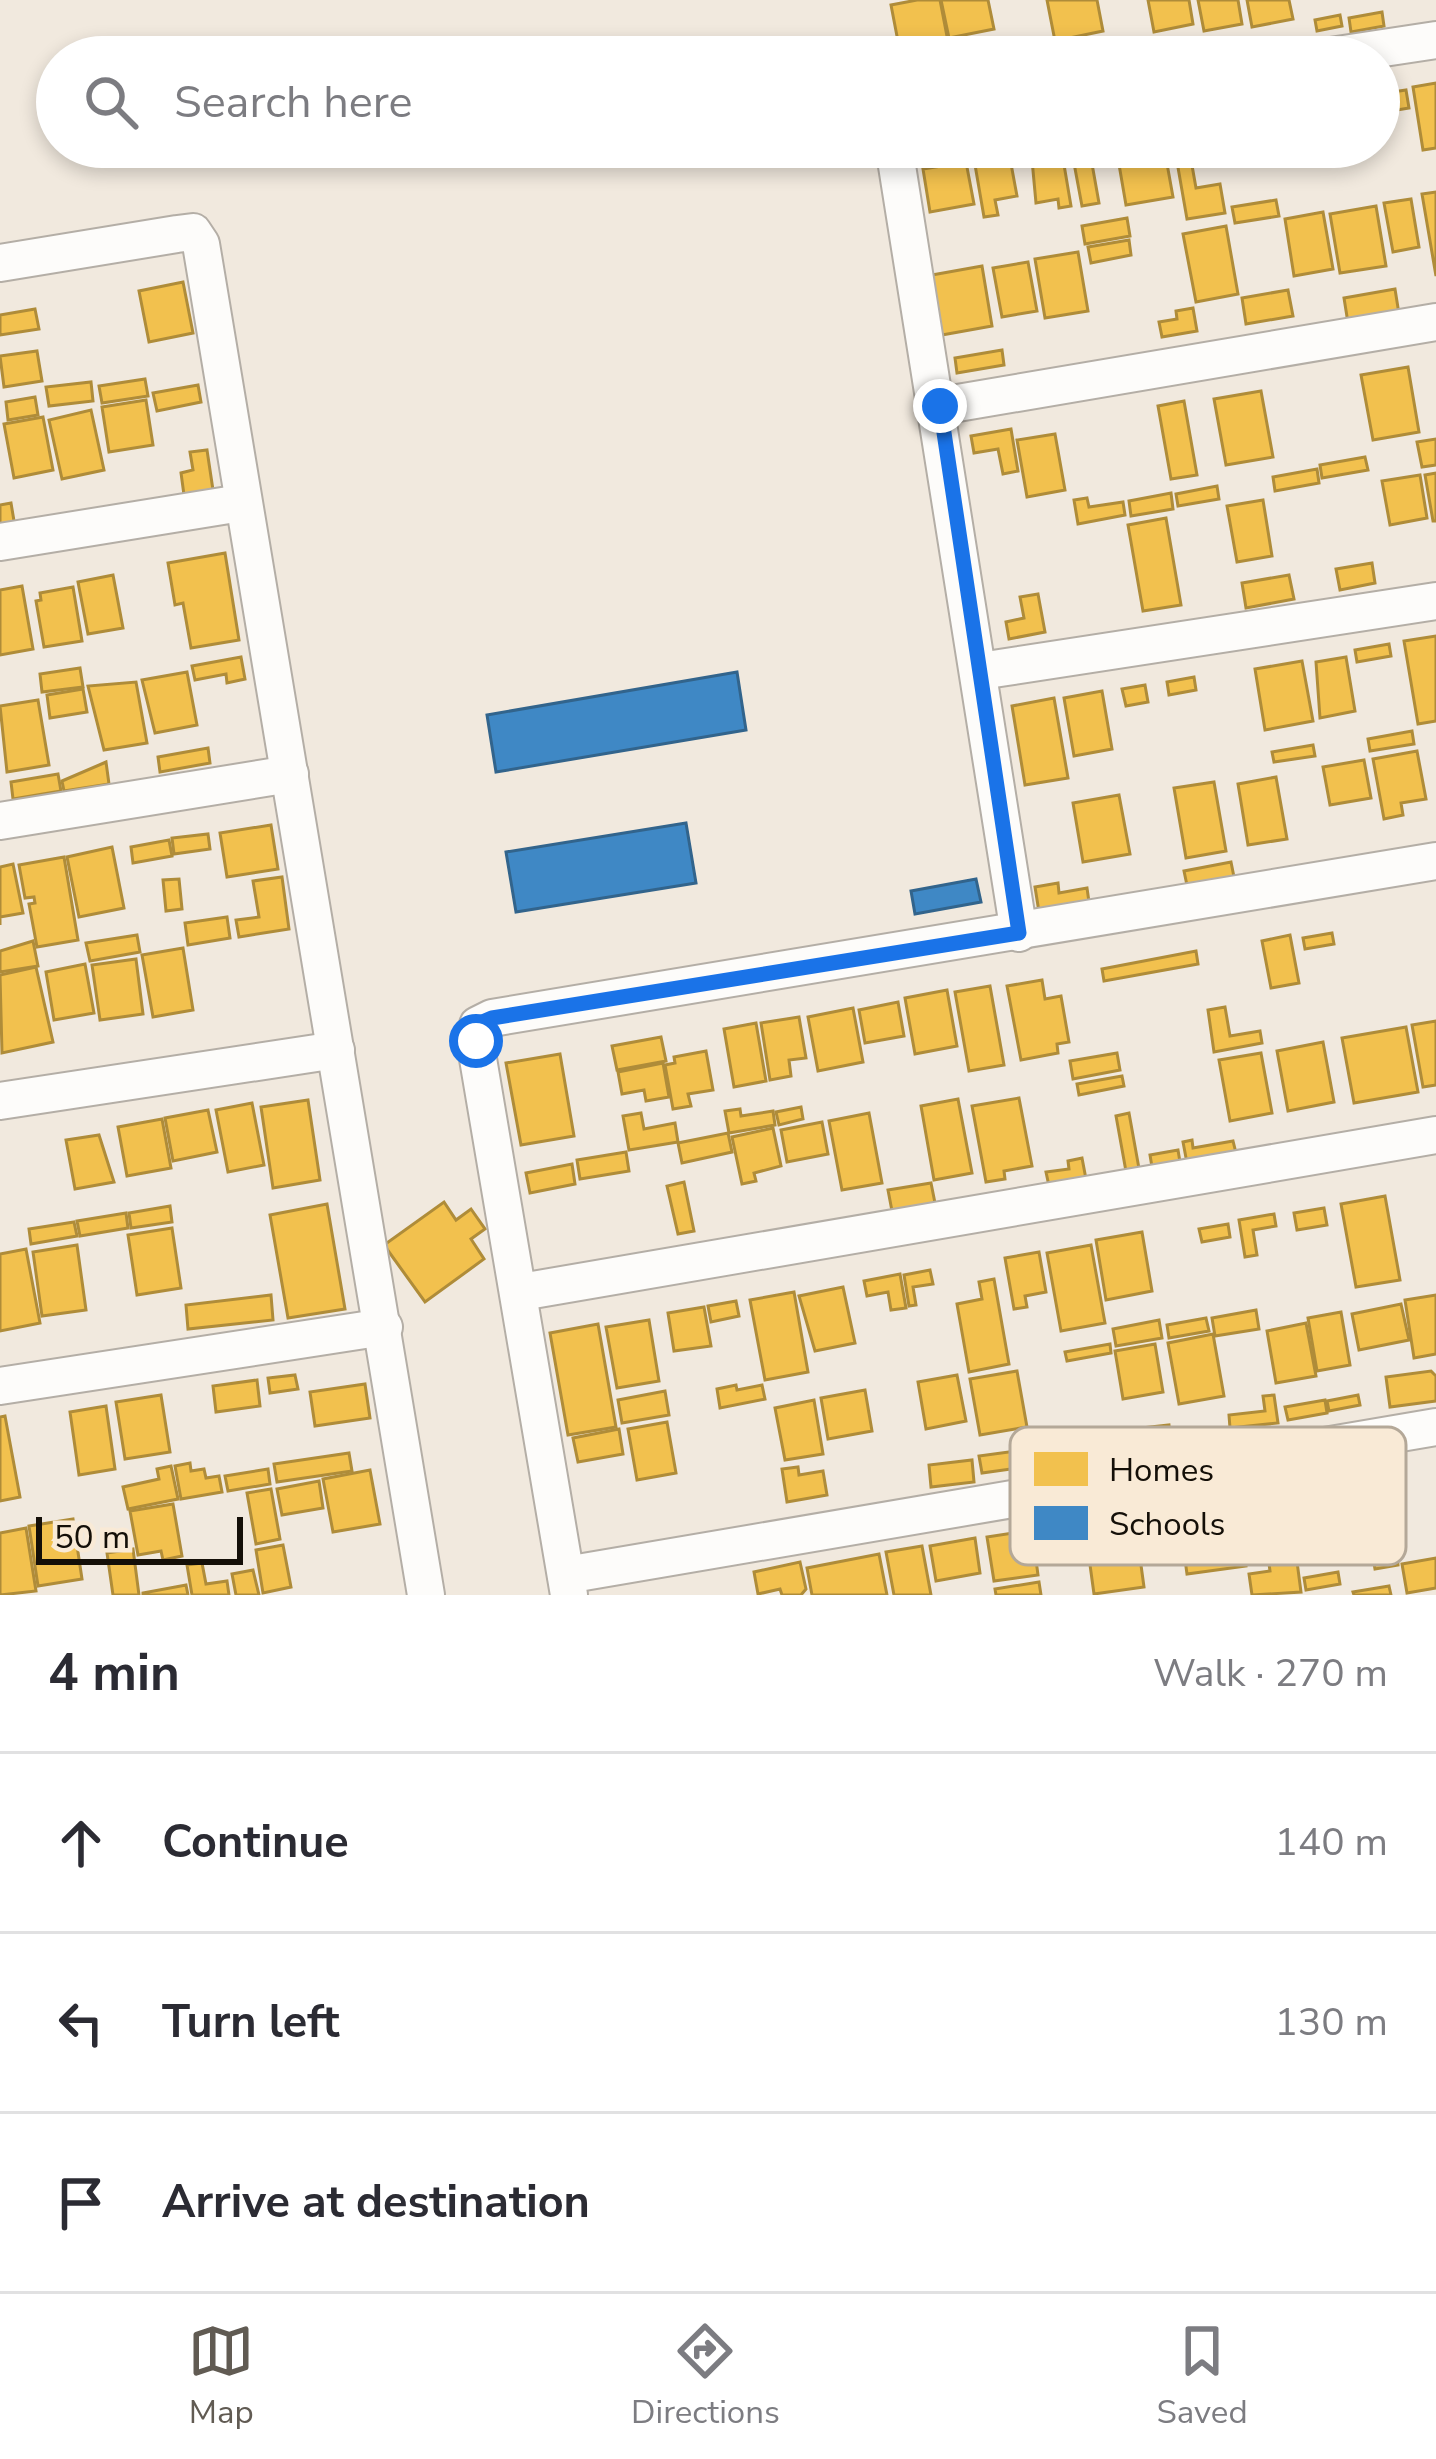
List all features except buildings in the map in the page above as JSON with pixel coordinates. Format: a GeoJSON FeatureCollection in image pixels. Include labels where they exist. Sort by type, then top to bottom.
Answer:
{"type":"FeatureCollection","features":[{"type":"Feature","properties":{"kind":"street"},"geometry":{"type":"LineString","coordinates":[[1400,45],[1436,40]]}},
{"type":"Feature","properties":{"kind":"street"},"geometry":{"type":"LineString","coordinates":[[898,168],[940,406],[1019,933]]}},
{"type":"Feature","properties":{"kind":"street"},"geometry":{"type":"LineString","coordinates":[[0,263],[193,232],[201,244],[426,1595]]}},
{"type":"Feature","properties":{"kind":"street"},"geometry":{"type":"LineString","coordinates":[[940,406],[1436,322]]}},
{"type":"Feature","properties":{"kind":"street"},"geometry":{"type":"LineString","coordinates":[[0,542],[241,503]]}},
{"type":"Feature","properties":{"kind":"street"},"geometry":{"type":"LineString","coordinates":[[980,671],[1436,601]]}},
{"type":"Feature","properties":{"kind":"street"},"geometry":{"type":"LineString","coordinates":[[0,821],[290,774]]}},
{"type":"Feature","properties":{"kind":"street"},"geometry":{"type":"LineString","coordinates":[[1010,1504],[567,1585],[476,1041],[478,1024],[1436,862]]}},
{"type":"Feature","properties":{"kind":"street"},"geometry":{"type":"LineString","coordinates":[[0,1102],[336,1050]]}},
{"type":"Feature","properties":{"kind":"street"},"geometry":{"type":"LineString","coordinates":[[521,1292],[1436,1136]]}},
{"type":"Feature","properties":{"kind":"street"},"geometry":{"type":"LineString","coordinates":[[0,1386],[384,1327]]}},
{"type":"Feature","properties":{"kind":"street"},"geometry":{"type":"LineString","coordinates":[[1406,1432],[1436,1427]]}},
{"type":"Feature","properties":{"kind":"route"},"geometry":{"type":"LineString","coordinates":[[476,1041],[478,1024],[492,1018],[1019,933],[940,406]]}}]}
